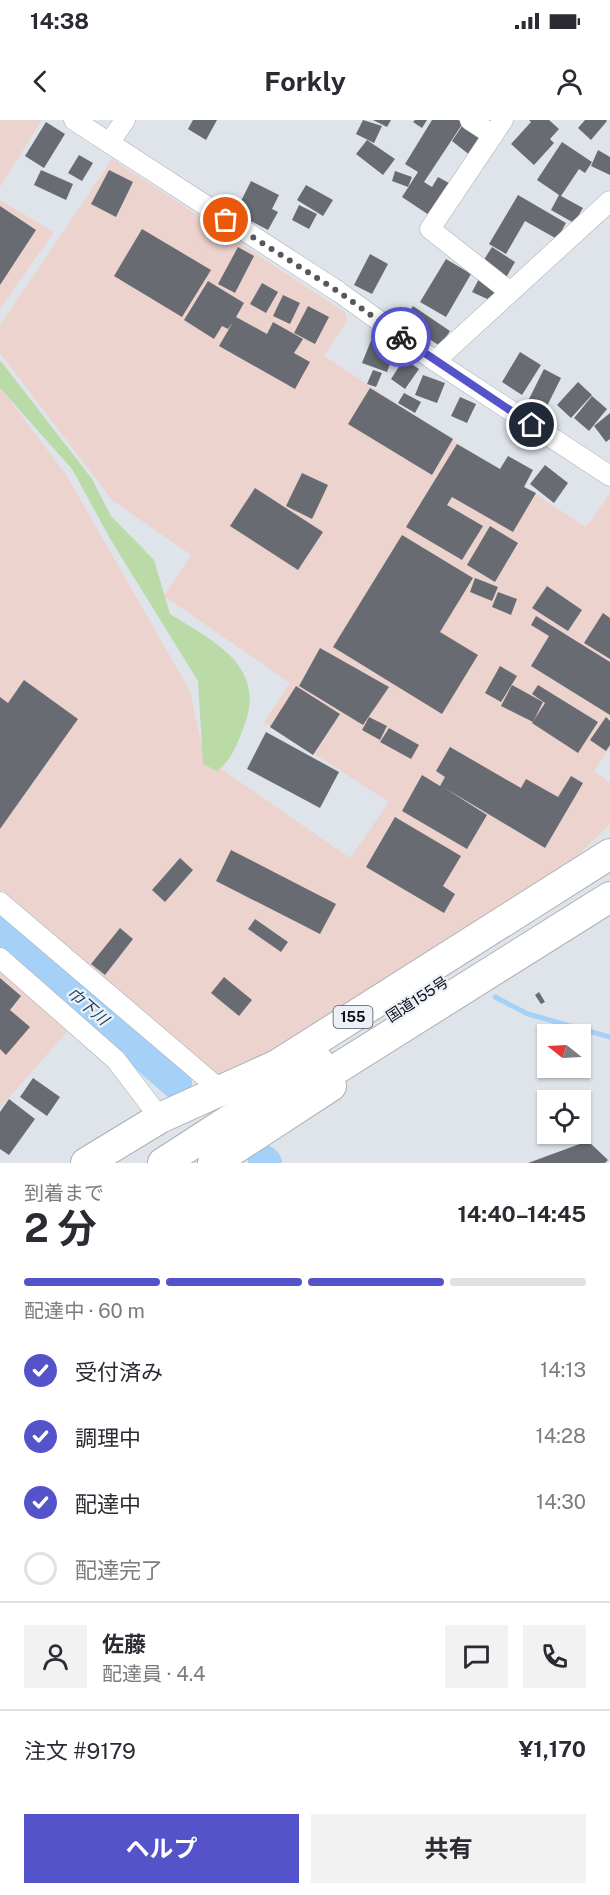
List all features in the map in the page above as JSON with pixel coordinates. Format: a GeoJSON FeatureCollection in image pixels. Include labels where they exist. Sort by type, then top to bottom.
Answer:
{"type":"FeatureCollection","features":[{"type":"Feature","properties":{"kind":"highway","name":"155"},"geometry":{"type":"LineString","coordinates":[[86,1163],[160,1118],[223,1092],[277,1065],[610,855]]}},
{"type":"Feature","properties":{"kind":"highway","name":"国道155号"},"geometry":{"type":"LineString","coordinates":[[163,1163],[598,904],[610,874]]}},
{"type":"Feature","properties":{"kind":"highway","name":"155"},"geometry":{"type":"LineString","coordinates":[[208,1163],[579,937],[598,904]]}},
{"type":"Feature","properties":{"kind":"street"},"geometry":{"type":"LineString","coordinates":[[74,120],[339,292],[435,361],[610,476]]}},
{"type":"Feature","properties":{"kind":"street"},"geometry":{"type":"LineString","coordinates":[[110,143],[125,120]]}},
{"type":"Feature","properties":{"kind":"street"},"geometry":{"type":"LineString","coordinates":[[470,120],[498,128],[430,229],[510,292]]}},
{"type":"Feature","properties":{"kind":"street"},"geometry":{"type":"LineString","coordinates":[[435,361],[610,201]]}},
{"type":"Feature","properties":{"kind":"street"},"geometry":{"type":"LineString","coordinates":[[0,902],[223,1092]]}},
{"type":"Feature","properties":{"kind":"street"},"geometry":{"type":"LineString","coordinates":[[0,958],[116,1060],[160,1118]]}},
{"type":"Feature","properties":{"kind":"shaded area"},"geometry":{"type":"Polygon","coordinates":[[[0,120],[42,120],[0,187],[0,120]]]}},
{"type":"Feature","properties":{"kind":"shaded area"},"geometry":{"type":"Polygon","coordinates":[[[112,159],[346,313],[347,321],[324,356],[586,527],[610,493],[610,748],[594,771],[610,783],[610,824],[537,895],[251,1063],[220,1076],[110,983],[0,1108],[0,387],[67,476],[190,691],[204,757],[350,858],[389,802],[264,722],[290,683],[164,596],[191,555],[112,500],[0,353],[0,325],[112,159]]]}},
{"type":"Feature","properties":{"kind":"shaded area"},"geometry":{"type":"Polygon","coordinates":[[[0,200],[54,232],[0,309],[0,200]]]}},
{"type":"Feature","properties":{"kind":"green space"},"geometry":{"type":"Polygon","coordinates":[[[0,360],[92,479],[111,516],[154,560],[170,614],[219,646],[233,658],[243,672],[249,688],[249,707],[233,752],[217,771],[203,764],[198,681],[112,542],[72,469],[0,388],[0,360]]]}},
{"type":"Feature","properties":{"kind":"building"},"geometry":{"type":"Polygon","coordinates":[[[193,120],[217,120],[206,140],[188,129],[193,120]]]}},
{"type":"Feature","properties":{"kind":"building"},"geometry":{"type":"Polygon","coordinates":[[[363,120],[382,126],[374,143],[356,134],[363,120]]]}},
{"type":"Feature","properties":{"kind":"building"},"geometry":{"type":"Polygon","coordinates":[[[373,120],[391,120],[387,127],[373,120]]]}},
{"type":"Feature","properties":{"kind":"building"},"geometry":{"type":"Polygon","coordinates":[[[427,120],[422,128],[413,122],[427,120]]]}},
{"type":"Feature","properties":{"kind":"building"},"geometry":{"type":"Polygon","coordinates":[[[432,120],[458,120],[463,123],[424,182],[432,187],[438,177],[449,183],[429,215],[402,197],[418,172],[405,164],[432,120]]]}},
{"type":"Feature","properties":{"kind":"building"},"geometry":{"type":"Polygon","coordinates":[[[529,120],[549,120],[559,129],[550,139],[554,143],[534,165],[511,144],[531,122],[529,120]]]}},
{"type":"Feature","properties":{"kind":"building"},"geometry":{"type":"Polygon","coordinates":[[[585,120],[607,121],[591,140],[578,128],[585,120]]]}},
{"type":"Feature","properties":{"kind":"building"},"geometry":{"type":"Polygon","coordinates":[[[46,122],[65,134],[44,168],[25,156],[46,122]]]}},
{"type":"Feature","properties":{"kind":"building"},"geometry":{"type":"Polygon","coordinates":[[[464,123],[484,138],[471,156],[452,141],[464,123]]]}},
{"type":"Feature","properties":{"kind":"building"},"geometry":{"type":"Polygon","coordinates":[[[367,140],[395,159],[383,175],[356,154],[367,140]]]}},
{"type":"Feature","properties":{"kind":"building"},"geometry":{"type":"Polygon","coordinates":[[[562,142],[592,162],[585,173],[579,169],[561,196],[583,208],[574,223],[551,210],[559,195],[537,180],[562,142]]]}},
{"type":"Feature","properties":{"kind":"building"},"geometry":{"type":"Polygon","coordinates":[[[598,150],[610,157],[610,175],[591,166],[598,150]]]}},
{"type":"Feature","properties":{"kind":"building"},"geometry":{"type":"Polygon","coordinates":[[[79,155],[93,163],[82,181],[68,173],[79,155]]]}},
{"type":"Feature","properties":{"kind":"building"},"geometry":{"type":"Polygon","coordinates":[[[41,170],[73,184],[66,200],[34,185],[41,170]]]}},
{"type":"Feature","properties":{"kind":"building"},"geometry":{"type":"Polygon","coordinates":[[[109,170],[133,182],[116,217],[91,204],[109,170]]]}},
{"type":"Feature","properties":{"kind":"building"},"geometry":{"type":"Polygon","coordinates":[[[395,171],[412,177],[408,187],[392,181],[395,171]]]}},
{"type":"Feature","properties":{"kind":"building"},"geometry":{"type":"Polygon","coordinates":[[[251,181],[279,195],[272,209],[278,212],[268,230],[235,213],[251,181]]]}},
{"type":"Feature","properties":{"kind":"building"},"geometry":{"type":"Polygon","coordinates":[[[306,185],[333,200],[323,216],[297,200],[306,185]]]}},
{"type":"Feature","properties":{"kind":"building"},"geometry":{"type":"Polygon","coordinates":[[[518,195],[566,223],[557,239],[525,221],[506,254],[489,244],[518,195]]]}},
{"type":"Feature","properties":{"kind":"building"},"geometry":{"type":"Polygon","coordinates":[[[299,205],[317,214],[309,229],[292,220],[299,205]]]}},
{"type":"Feature","properties":{"kind":"building"},"geometry":{"type":"Polygon","coordinates":[[[0,206],[36,230],[0,285],[0,206]]]}},
{"type":"Feature","properties":{"kind":"building"},"geometry":{"type":"Polygon","coordinates":[[[142,229],[211,270],[182,317],[114,276],[142,229]]]}},
{"type":"Feature","properties":{"kind":"building"},"geometry":{"type":"Polygon","coordinates":[[[238,247],[254,256],[235,293],[218,284],[238,247]]]}},
{"type":"Feature","properties":{"kind":"building"},"geometry":{"type":"Polygon","coordinates":[[[492,247],[515,262],[504,281],[480,266],[492,247]]]}},
{"type":"Feature","properties":{"kind":"building"},"geometry":{"type":"Polygon","coordinates":[[[370,254],[388,264],[372,294],[354,285],[370,254]]]}},
{"type":"Feature","properties":{"kind":"building"},"geometry":{"type":"Polygon","coordinates":[[[446,259],[471,274],[446,317],[420,302],[446,259]]]}},
{"type":"Feature","properties":{"kind":"building"},"geometry":{"type":"Polygon","coordinates":[[[480,277],[503,289],[496,303],[472,292],[480,277]]]}},
{"type":"Feature","properties":{"kind":"building"},"geometry":{"type":"Polygon","coordinates":[[[208,281],[244,303],[236,317],[267,334],[273,322],[303,339],[294,353],[310,362],[295,389],[219,346],[233,322],[228,329],[222,326],[214,339],[184,320],[208,281]]]}},
{"type":"Feature","properties":{"kind":"building"},"geometry":{"type":"Polygon","coordinates":[[[262,283],[278,292],[266,313],[250,304],[262,283]]]}},
{"type":"Feature","properties":{"kind":"building"},"geometry":{"type":"Polygon","coordinates":[[[283,295],[300,303],[290,324],[273,316],[283,295]]]}},
{"type":"Feature","properties":{"kind":"building"},"geometry":{"type":"Polygon","coordinates":[[[308,306],[329,317],[315,344],[294,333],[308,306]]]}},
{"type":"Feature","properties":{"kind":"building"},"geometry":{"type":"Polygon","coordinates":[[[413,306],[450,331],[440,346],[403,322],[413,306]]]}},
{"type":"Feature","properties":{"kind":"building"},"geometry":{"type":"Polygon","coordinates":[[[372,338],[385,343],[382,352],[393,356],[387,372],[362,363],[372,338]]]}},
{"type":"Feature","properties":{"kind":"building"},"geometry":{"type":"Polygon","coordinates":[[[520,352],[541,365],[522,395],[502,382],[520,352]]]}},
{"type":"Feature","properties":{"kind":"building"},"geometry":{"type":"Polygon","coordinates":[[[404,359],[419,369],[405,389],[391,379],[404,359]]]}},
{"type":"Feature","properties":{"kind":"building"},"geometry":{"type":"Polygon","coordinates":[[[544,369],[561,378],[543,414],[526,405],[544,369]]]}},
{"type":"Feature","properties":{"kind":"building"},"geometry":{"type":"Polygon","coordinates":[[[373,370],[382,373],[376,387],[367,384],[373,370]]]}},
{"type":"Feature","properties":{"kind":"building"},"geometry":{"type":"Polygon","coordinates":[[[423,375],[445,383],[437,403],[415,395],[423,375]]]}},
{"type":"Feature","properties":{"kind":"building"},"geometry":{"type":"Polygon","coordinates":[[[578,382],[592,395],[571,418],[557,405],[578,382]]]}},
{"type":"Feature","properties":{"kind":"building"},"geometry":{"type":"Polygon","coordinates":[[[370,388],[453,439],[432,475],[348,424],[370,388]]]}},
{"type":"Feature","properties":{"kind":"building"},"geometry":{"type":"Polygon","coordinates":[[[404,393],[421,402],[415,413],[398,403],[404,393]]]}},
{"type":"Feature","properties":{"kind":"building"},"geometry":{"type":"Polygon","coordinates":[[[592,396],[607,409],[589,431],[574,418],[592,396]]]}},
{"type":"Feature","properties":{"kind":"building"},"geometry":{"type":"Polygon","coordinates":[[[460,397],[476,404],[467,423],[451,416],[460,397]]]}},
{"type":"Feature","properties":{"kind":"building"},"geometry":{"type":"Polygon","coordinates":[[[610,413],[610,439],[606,442],[594,426],[610,413]]]}},
{"type":"Feature","properties":{"kind":"building"},"geometry":{"type":"Polygon","coordinates":[[[457,444],[500,469],[508,456],[533,470],[524,487],[536,493],[513,532],[452,497],[447,505],[483,526],[462,560],[406,527],[457,444]]]}},
{"type":"Feature","properties":{"kind":"building"},"geometry":{"type":"Polygon","coordinates":[[[545,465],[568,483],[554,503],[530,484],[545,465]]]}},
{"type":"Feature","properties":{"kind":"building"},"geometry":{"type":"Polygon","coordinates":[[[302,473],[328,485],[312,519],[286,506],[302,473]]]}},
{"type":"Feature","properties":{"kind":"building"},"geometry":{"type":"Polygon","coordinates":[[[255,488],[323,532],[298,570],[230,526],[255,488]]]}},
{"type":"Feature","properties":{"kind":"building"},"geometry":{"type":"Polygon","coordinates":[[[490,526],[518,543],[495,582],[467,565],[490,526]]]}},
{"type":"Feature","properties":{"kind":"building"},"geometry":{"type":"Polygon","coordinates":[[[402,535],[473,578],[440,632],[478,655],[442,714],[333,647],[402,535]]]}},
{"type":"Feature","properties":{"kind":"building"},"geometry":{"type":"Polygon","coordinates":[[[475,578],[498,587],[492,601],[470,592],[475,578]]]}},
{"type":"Feature","properties":{"kind":"building"},"geometry":{"type":"Polygon","coordinates":[[[547,586],[582,610],[568,631],[532,608],[547,586]]]}},
{"type":"Feature","properties":{"kind":"building"},"geometry":{"type":"Polygon","coordinates":[[[498,592],[517,599],[511,615],[492,607],[498,592]]]}},
{"type":"Feature","properties":{"kind":"building"},"geometry":{"type":"Polygon","coordinates":[[[603,613],[610,618],[610,659],[584,643],[603,613]]]}},
{"type":"Feature","properties":{"kind":"building"},"geometry":{"type":"Polygon","coordinates":[[[536,616],[610,662],[610,715],[531,666],[549,636],[531,625],[536,616]]]}},
{"type":"Feature","properties":{"kind":"building"},"geometry":{"type":"Polygon","coordinates":[[[320,648],[389,687],[363,725],[299,686],[320,648]]]}},
{"type":"Feature","properties":{"kind":"building"},"geometry":{"type":"Polygon","coordinates":[[[500,666],[517,676],[501,702],[485,693],[500,666]]]}},
{"type":"Feature","properties":{"kind":"building"},"geometry":{"type":"Polygon","coordinates":[[[24,680],[78,719],[0,829],[0,697],[8,703],[24,680]]]}},
{"type":"Feature","properties":{"kind":"building"},"geometry":{"type":"Polygon","coordinates":[[[512,685],[543,702],[533,722],[501,706],[512,685]]]}},
{"type":"Feature","properties":{"kind":"building"},"geometry":{"type":"Polygon","coordinates":[[[538,685],[598,722],[578,753],[532,723],[545,703],[532,694],[538,685]]]}},
{"type":"Feature","properties":{"kind":"building"},"geometry":{"type":"Polygon","coordinates":[[[296,686],[340,714],[313,755],[270,727],[296,686]]]}},
{"type":"Feature","properties":{"kind":"building"},"geometry":{"type":"Polygon","coordinates":[[[369,717],[387,726],[380,740],[362,730],[369,717]]]}},
{"type":"Feature","properties":{"kind":"building"},"geometry":{"type":"Polygon","coordinates":[[[606,717],[610,721],[610,745],[606,751],[590,740],[606,717]]]}},
{"type":"Feature","properties":{"kind":"building"},"geometry":{"type":"Polygon","coordinates":[[[389,728],[419,745],[411,759],[380,742],[389,728]]]}},
{"type":"Feature","properties":{"kind":"building"},"geometry":{"type":"Polygon","coordinates":[[[266,732],[339,772],[320,808],[247,769],[266,732]]]}},
{"type":"Feature","properties":{"kind":"building"},"geometry":{"type":"Polygon","coordinates":[[[450,747],[521,788],[526,779],[558,797],[571,776],[583,783],[545,848],[443,787],[487,815],[467,849],[402,811],[422,775],[440,786],[445,777],[436,771],[450,747]]]}},
{"type":"Feature","properties":{"kind":"building"},"geometry":{"type":"Polygon","coordinates":[[[395,817],[461,856],[443,886],[455,894],[444,913],[366,867],[395,817]]]}},
{"type":"Feature","properties":{"kind":"building"},"geometry":{"type":"Polygon","coordinates":[[[231,850],[336,904],[320,934],[216,881],[231,850]]]}},
{"type":"Feature","properties":{"kind":"building"},"geometry":{"type":"Polygon","coordinates":[[[180,858],[193,870],[165,902],[152,890],[180,858]]]}},
{"type":"Feature","properties":{"kind":"building"},"geometry":{"type":"Polygon","coordinates":[[[255,919],[288,942],[281,952],[248,929],[255,919]]]}},
{"type":"Feature","properties":{"kind":"building"},"geometry":{"type":"Polygon","coordinates":[[[120,928],[133,939],[105,975],[91,964],[120,928]]]}},
{"type":"Feature","properties":{"kind":"building"},"geometry":{"type":"Polygon","coordinates":[[[224,977],[252,1000],[239,1016],[211,993],[224,977]]]}},
{"type":"Feature","properties":{"kind":"building"},"geometry":{"type":"Polygon","coordinates":[[[0,978],[21,996],[10,1010],[30,1027],[6,1055],[0,1049],[0,978]]]}},
{"type":"Feature","properties":{"kind":"building"},"geometry":{"type":"Polygon","coordinates":[[[539,992],[545,1002],[541,1004],[535,995],[539,992]]]}},
{"type":"Feature","properties":{"kind":"building"},"geometry":{"type":"Polygon","coordinates":[[[33,1078],[60,1097],[47,1116],[20,1097],[33,1078]]]}},
{"type":"Feature","properties":{"kind":"building"},"geometry":{"type":"Polygon","coordinates":[[[9,1099],[35,1119],[9,1155],[0,1149],[0,1112],[9,1099]]]}},
{"type":"Feature","properties":{"kind":"building"},"geometry":{"type":"Polygon","coordinates":[[[580,1144],[591,1144],[608,1160],[605,1163],[528,1163],[580,1144]]]}},
{"type":"Feature","properties":{"kind":"waterway","name":"巾下川"},"geometry":{"type":"LineString","coordinates":[[0,929],[176,1083]]}},
{"type":"Feature","properties":{"kind":"waterway"},"geometry":{"type":"LineString","coordinates":[[495,997],[528,1014],[610,1037]]}},
{"type":"Feature","properties":{"kind":"way so far"},"geometry":{"type":"LineString","coordinates":[[226,220],[339,292],[401,337]]}},
{"type":"Feature","properties":{"kind":"route"},"geometry":{"type":"LineString","coordinates":[[401,337],[532,425]]}}]}
